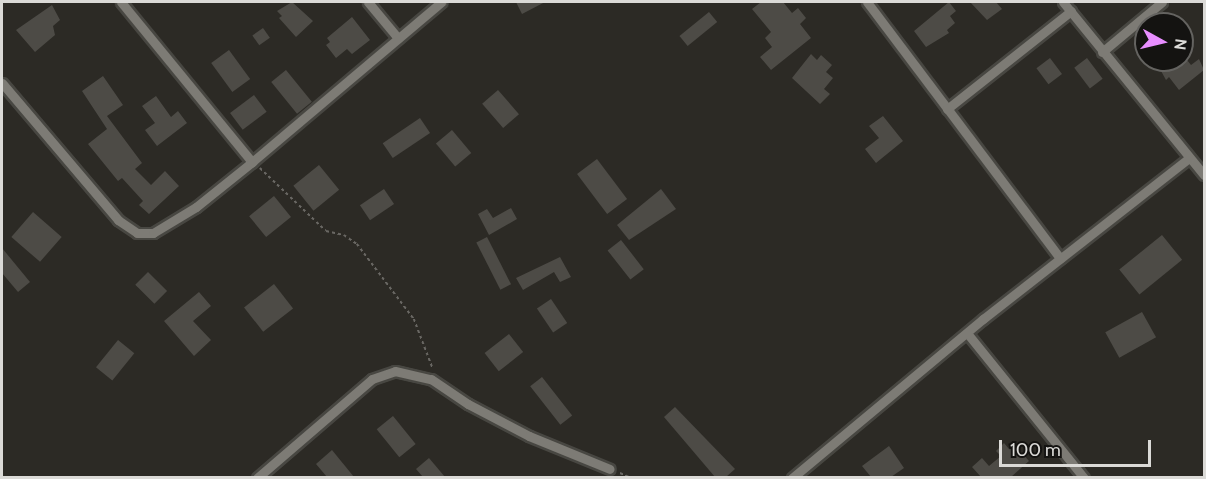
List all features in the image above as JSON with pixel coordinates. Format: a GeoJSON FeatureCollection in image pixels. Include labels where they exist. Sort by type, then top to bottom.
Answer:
{"type":"FeatureCollection","features":[{"type":"Feature","properties":{"kind":"street"},"geometry":{"type":"LineString","coordinates":[[121,2],[252,162]]}},
{"type":"Feature","properties":{"kind":"street"},"geometry":{"type":"LineString","coordinates":[[368,2],[398,38]]}},
{"type":"Feature","properties":{"kind":"street"},"geometry":{"type":"LineString","coordinates":[[2,83],[118,220],[136,233],[153,233],[177,219],[252,162],[441,2]]}},
{"type":"Feature","properties":{"kind":"street"},"geometry":{"type":"LineString","coordinates":[[867,2],[1060,258]]}},
{"type":"Feature","properties":{"kind":"street"},"geometry":{"type":"LineString","coordinates":[[1063,2],[1204,175]]}},
{"type":"Feature","properties":{"kind":"street"},"geometry":{"type":"LineString","coordinates":[[1102,52],[1162,2]]}},
{"type":"Feature","properties":{"kind":"street"},"geometry":{"type":"LineString","coordinates":[[947,109],[1071,11]]}},
{"type":"Feature","properties":{"kind":"street"},"geometry":{"type":"LineString","coordinates":[[2,102],[10,95]]}},
{"type":"Feature","properties":{"kind":"street"},"geometry":{"type":"LineString","coordinates":[[792,477],[1060,258],[1091,238],[1189,158]]}},
{"type":"Feature","properties":{"kind":"street"},"geometry":{"type":"LineString","coordinates":[[967,333],[1084,477]]}},
{"type":"Feature","properties":{"kind":"street"},"geometry":{"type":"LineString","coordinates":[[257,477],[382,373],[406,373],[438,384],[529,436],[610,469]]}},
{"type":"Feature","properties":{"kind":"path"},"geometry":{"type":"LineString","coordinates":[[252,162],[326,231],[344,235],[362,250],[414,319],[438,384]]}},
{"type":"Feature","properties":{"kind":"path"},"geometry":{"type":"LineString","coordinates":[[610,469],[631,477]]}},
{"type":"Feature","properties":{"kind":"building"},"geometry":{"type":"Polygon","coordinates":[[[292,2],[313,21],[296,37],[279,18],[282,16],[277,11],[292,2]]]}},
{"type":"Feature","properties":{"kind":"building"},"geometry":{"type":"Polygon","coordinates":[[[516,2],[545,2],[522,14],[516,2]]]}},
{"type":"Feature","properties":{"kind":"building"},"geometry":{"type":"Polygon","coordinates":[[[761,2],[783,2],[792,13],[798,8],[806,18],[800,24],[811,38],[771,70],[760,57],[772,47],[765,38],[771,32],[752,9],[761,2]]]}},
{"type":"Feature","properties":{"kind":"building"},"geometry":{"type":"Polygon","coordinates":[[[949,2],[956,11],[950,16],[955,23],[947,30],[949,33],[926,47],[914,31],[949,2]]]}},
{"type":"Feature","properties":{"kind":"building"},"geometry":{"type":"Polygon","coordinates":[[[970,2],[996,2],[1002,9],[987,20],[970,2]]]}},
{"type":"Feature","properties":{"kind":"building"},"geometry":{"type":"Polygon","coordinates":[[[52,5],[60,20],[53,26],[55,35],[35,52],[16,30],[52,5]]]}},
{"type":"Feature","properties":{"kind":"building"},"geometry":{"type":"Polygon","coordinates":[[[709,12],[717,22],[688,46],[679,36],[709,12]]]}},
{"type":"Feature","properties":{"kind":"building"},"geometry":{"type":"Polygon","coordinates":[[[352,17],[370,40],[352,54],[347,49],[336,58],[326,45],[330,42],[327,38],[352,17]]]}},
{"type":"Feature","properties":{"kind":"building"},"geometry":{"type":"Polygon","coordinates":[[[263,28],[270,38],[259,45],[252,35],[263,28]]]}},
{"type":"Feature","properties":{"kind":"building"},"geometry":{"type":"Polygon","coordinates":[[[229,50],[250,79],[232,92],[211,63],[229,50]]]}},
{"type":"Feature","properties":{"kind":"building"},"geometry":{"type":"Polygon","coordinates":[[[811,54],[817,60],[821,55],[832,65],[826,72],[833,78],[824,89],[830,94],[820,104],[792,78],[811,54]]]}},
{"type":"Feature","properties":{"kind":"building"},"geometry":{"type":"Polygon","coordinates":[[[1050,58],[1062,74],[1048,84],[1036,68],[1050,58]]]}},
{"type":"Feature","properties":{"kind":"building"},"geometry":{"type":"Polygon","coordinates":[[[1087,58],[1103,79],[1090,88],[1074,68],[1087,58]]]}},
{"type":"Feature","properties":{"kind":"building"},"geometry":{"type":"Polygon","coordinates":[[[1199,59],[1204,70],[1179,90],[1169,77],[1166,80],[1162,72],[1194,72],[1194,63],[1199,59]]]}},
{"type":"Feature","properties":{"kind":"building"},"geometry":{"type":"Polygon","coordinates":[[[286,70],[312,102],[297,114],[271,82],[286,70]]]}},
{"type":"Feature","properties":{"kind":"building"},"geometry":{"type":"Polygon","coordinates":[[[103,76],[123,105],[107,116],[142,163],[135,169],[151,185],[165,171],[179,186],[149,214],[139,205],[143,201],[122,178],[118,181],[88,144],[107,129],[82,91],[103,76]]]}},
{"type":"Feature","properties":{"kind":"building"},"geometry":{"type":"Polygon","coordinates":[[[498,90],[519,114],[503,128],[482,104],[498,90]]]}},
{"type":"Feature","properties":{"kind":"building"},"geometry":{"type":"Polygon","coordinates":[[[254,95],[267,112],[243,130],[230,113],[254,95]]]}},
{"type":"Feature","properties":{"kind":"building"},"geometry":{"type":"Polygon","coordinates":[[[156,96],[171,117],[178,111],[187,123],[157,146],[145,130],[155,123],[142,106],[156,96]]]}},
{"type":"Feature","properties":{"kind":"building"},"geometry":{"type":"Polygon","coordinates":[[[883,116],[903,141],[876,163],[865,149],[879,138],[869,126],[883,116]]]}},
{"type":"Feature","properties":{"kind":"building"},"geometry":{"type":"Polygon","coordinates":[[[420,118],[430,133],[393,158],[383,143],[420,118]]]}},
{"type":"Feature","properties":{"kind":"building"},"geometry":{"type":"Polygon","coordinates":[[[452,130],[471,153],[455,166],[436,143],[452,130]]]}},
{"type":"Feature","properties":{"kind":"building"},"geometry":{"type":"Polygon","coordinates":[[[597,159],[627,199],[607,214],[577,174],[597,159]]]}},
{"type":"Feature","properties":{"kind":"building"},"geometry":{"type":"Polygon","coordinates":[[[319,165],[339,190],[313,211],[293,186],[319,165]]]}},
{"type":"Feature","properties":{"kind":"building"},"geometry":{"type":"Polygon","coordinates":[[[384,189],[394,204],[370,220],[360,205],[384,189]]]}},
{"type":"Feature","properties":{"kind":"building"},"geometry":{"type":"Polygon","coordinates":[[[661,189],[676,209],[629,240],[617,225],[661,189]]]}},
{"type":"Feature","properties":{"kind":"building"},"geometry":{"type":"Polygon","coordinates":[[[274,196],[291,217],[266,237],[249,216],[274,196]]]}},
{"type":"Feature","properties":{"kind":"building"},"geometry":{"type":"Polygon","coordinates":[[[511,208],[517,219],[489,235],[478,214],[487,209],[493,218],[511,208]]]}},
{"type":"Feature","properties":{"kind":"building"},"geometry":{"type":"Polygon","coordinates":[[[33,212],[62,237],[40,262],[11,237],[33,212]]]}},
{"type":"Feature","properties":{"kind":"building"},"geometry":{"type":"Polygon","coordinates":[[[1162,235],[1182,260],[1139,294],[1119,270],[1162,235]]]}},
{"type":"Feature","properties":{"kind":"building"},"geometry":{"type":"Polygon","coordinates":[[[487,237],[511,284],[500,290],[476,242],[487,237]]]}},
{"type":"Feature","properties":{"kind":"building"},"geometry":{"type":"Polygon","coordinates":[[[621,240],[644,269],[630,280],[608,250],[621,240]]]}},
{"type":"Feature","properties":{"kind":"building"},"geometry":{"type":"Polygon","coordinates":[[[2,248],[30,282],[18,292],[2,273],[2,248]]]}},
{"type":"Feature","properties":{"kind":"building"},"geometry":{"type":"Polygon","coordinates":[[[560,257],[571,277],[560,282],[554,272],[523,290],[516,278],[560,257]]]}},
{"type":"Feature","properties":{"kind":"building"},"geometry":{"type":"Polygon","coordinates":[[[148,272],[167,291],[154,304],[135,285],[148,272]]]}},
{"type":"Feature","properties":{"kind":"building"},"geometry":{"type":"Polygon","coordinates":[[[274,284],[293,308],[263,332],[244,307],[274,284]]]}},
{"type":"Feature","properties":{"kind":"building"},"geometry":{"type":"Polygon","coordinates":[[[199,292],[211,306],[193,321],[211,340],[194,356],[164,321],[199,292]]]}},
{"type":"Feature","properties":{"kind":"building"},"geometry":{"type":"Polygon","coordinates":[[[551,299],[567,323],[553,333],[537,309],[551,299]]]}},
{"type":"Feature","properties":{"kind":"building"},"geometry":{"type":"Polygon","coordinates":[[[1142,312],[1156,337],[1119,358],[1105,332],[1142,312]]]}},
{"type":"Feature","properties":{"kind":"building"},"geometry":{"type":"Polygon","coordinates":[[[509,334],[523,352],[499,371],[485,353],[509,334]]]}},
{"type":"Feature","properties":{"kind":"building"},"geometry":{"type":"Polygon","coordinates":[[[118,340],[134,353],[112,380],[96,367],[118,340]]]}},
{"type":"Feature","properties":{"kind":"building"},"geometry":{"type":"Polygon","coordinates":[[[542,377],[572,416],[560,425],[530,386],[542,377]]]}},
{"type":"Feature","properties":{"kind":"building"},"geometry":{"type":"Polygon","coordinates":[[[675,407],[735,469],[726,477],[715,477],[664,417],[675,407]]]}},
{"type":"Feature","properties":{"kind":"building"},"geometry":{"type":"Polygon","coordinates":[[[393,416],[416,444],[399,457],[377,429],[393,416]]]}},
{"type":"Feature","properties":{"kind":"building"},"geometry":{"type":"Polygon","coordinates":[[[1004,443],[1009,449],[1014,444],[1029,461],[1011,477],[981,477],[972,467],[982,458],[989,466],[1001,456],[996,451],[1004,443]]]}},
{"type":"Feature","properties":{"kind":"building"},"geometry":{"type":"Polygon","coordinates":[[[889,446],[904,468],[891,477],[871,477],[862,466],[889,446]]]}},
{"type":"Feature","properties":{"kind":"building"},"geometry":{"type":"Polygon","coordinates":[[[332,450],[354,477],[327,477],[316,464],[332,450]]]}},
{"type":"Feature","properties":{"kind":"building"},"geometry":{"type":"Polygon","coordinates":[[[429,458],[445,477],[423,477],[416,469],[429,458]]]}}]}
